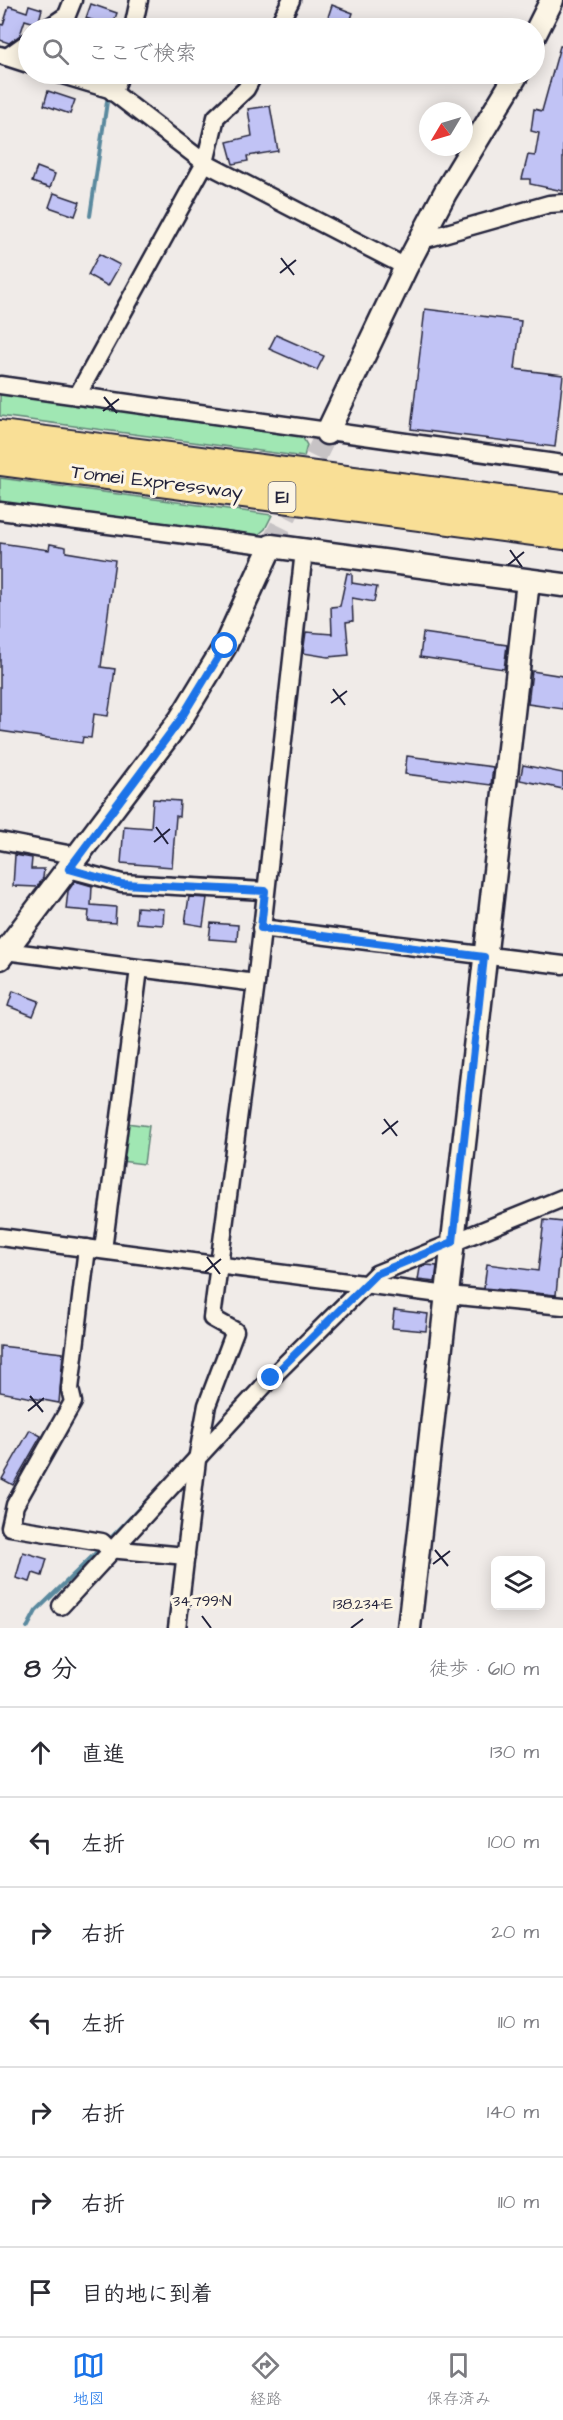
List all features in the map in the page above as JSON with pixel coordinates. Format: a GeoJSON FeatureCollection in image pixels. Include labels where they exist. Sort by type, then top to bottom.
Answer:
{"type":"FeatureCollection","features":[{"type":"Feature","properties":{"kind":"highway","name":"Tomei Expressway"},"geometry":{"type":"LineString","coordinates":[[0,436],[563,509]]}},
{"type":"Feature","properties":{"kind":"highway","name":"Tomei Expressway"},"geometry":{"type":"LineString","coordinates":[[0,460],[563,534]]}},
{"type":"Feature","properties":{"kind":"street"},"geometry":{"type":"LineString","coordinates":[[63,18],[67,15],[73,0]]}},
{"type":"Feature","properties":{"kind":"street"},"geometry":{"type":"LineString","coordinates":[[135,18],[139,0]]}},
{"type":"Feature","properties":{"kind":"street"},"geometry":{"type":"LineString","coordinates":[[282,18],[291,0]]}},
{"type":"Feature","properties":{"kind":"street"},"geometry":{"type":"LineString","coordinates":[[543,18],[552,0]]}},
{"type":"Feature","properties":{"kind":"street"},"geometry":{"type":"LineString","coordinates":[[4,56],[18,48]]}},
{"type":"Feature","properties":{"kind":"street"},"geometry":{"type":"LineString","coordinates":[[90,84],[108,90],[206,163],[406,267]]}},
{"type":"Feature","properties":{"kind":"street"},"geometry":{"type":"LineString","coordinates":[[108,90],[112,84]]}},
{"type":"Feature","properties":{"kind":"street"},"geometry":{"type":"LineString","coordinates":[[78,396],[206,163],[216,117],[249,84]]}},
{"type":"Feature","properties":{"kind":"street"},"geometry":{"type":"LineString","coordinates":[[327,433],[406,267],[445,194],[511,84]]}},
{"type":"Feature","properties":{"kind":"street"},"geometry":{"type":"LineString","coordinates":[[422,240],[549,204],[563,203]]}},
{"type":"Feature","properties":{"kind":"street"},"geometry":{"type":"LineString","coordinates":[[0,385],[327,433],[563,464]]}},
{"type":"Feature","properties":{"kind":"street"},"geometry":{"type":"LineString","coordinates":[[0,511],[563,585]]}},
{"type":"Feature","properties":{"kind":"street"},"geometry":{"type":"LineString","coordinates":[[3,955],[180,720],[225,646],[271,546]]}},
{"type":"Feature","properties":{"kind":"street"},"geometry":{"type":"LineString","coordinates":[[177,1628],[202,1431],[207,1406],[235,1331],[212,1318],[256,983],[304,551]]}},
{"type":"Feature","properties":{"kind":"street"},"geometry":{"type":"LineString","coordinates":[[409,1628],[528,581]]}},
{"type":"Feature","properties":{"kind":"street"},"geometry":{"type":"LineString","coordinates":[[0,840],[74,863],[122,884],[265,891]]}},
{"type":"Feature","properties":{"kind":"street"},"geometry":{"type":"LineString","coordinates":[[261,928],[563,965]]}},
{"type":"Feature","properties":{"kind":"street"},"geometry":{"type":"LineString","coordinates":[[3,955],[256,983]]}},
{"type":"Feature","properties":{"kind":"street"},"geometry":{"type":"LineString","coordinates":[[139,969],[95,1249],[69,1389],[73,1402],[15,1505],[10,1527],[108,1546],[186,1556]]}},
{"type":"Feature","properties":{"kind":"street"},"geometry":{"type":"LineString","coordinates":[[60,1606],[108,1546],[198,1459],[271,1378],[376,1274],[454,1235],[563,1198]]}},
{"type":"Feature","properties":{"kind":"street"},"geometry":{"type":"LineString","coordinates":[[0,1237],[448,1295],[563,1306]]}},
{"type":"Feature","properties":{"kind":"green space"},"geometry":{"type":"Polygon","coordinates":[[[0,392],[300,433],[307,445],[304,457],[0,416],[0,392]]]}},
{"type":"Feature","properties":{"kind":"green space"},"geometry":{"type":"Polygon","coordinates":[[[0,478],[272,515],[265,529],[258,535],[0,502],[0,478]]]}},
{"type":"Feature","properties":{"kind":"green space"},"geometry":{"type":"Polygon","coordinates":[[[126,1123],[149,1126],[144,1164],[121,1161],[126,1123]]]}},
{"type":"Feature","properties":{"kind":"building"},"geometry":{"type":"Polygon","coordinates":[[[91,4],[117,13],[115,18],[86,18],[91,4]]]}},
{"type":"Feature","properties":{"kind":"building"},"geometry":{"type":"Polygon","coordinates":[[[29,5],[42,9],[40,18],[18,18],[18,36],[9,43],[0,40],[0,24],[3,25],[9,6],[27,12],[29,5]]]}},
{"type":"Feature","properties":{"kind":"building"},"geometry":{"type":"Polygon","coordinates":[[[332,5],[353,13],[351,18],[328,18],[332,5]]]}},
{"type":"Feature","properties":{"kind":"building"},"geometry":{"type":"Polygon","coordinates":[[[560,46],[563,46],[563,191],[530,184],[530,179],[522,179],[528,155],[535,156],[539,133],[531,131],[534,109],[542,111],[560,46]]]}},
{"type":"Feature","properties":{"kind":"building"},"geometry":{"type":"Polygon","coordinates":[[[48,91],[75,100],[70,114],[44,105],[48,91]]]}},
{"type":"Feature","properties":{"kind":"building"},"geometry":{"type":"Polygon","coordinates":[[[270,106],[278,151],[247,156],[248,161],[233,164],[227,142],[252,136],[248,109],[270,106]]]}},
{"type":"Feature","properties":{"kind":"building"},"geometry":{"type":"Polygon","coordinates":[[[37,167],[55,174],[50,188],[32,182],[37,167]]]}},
{"type":"Feature","properties":{"kind":"building"},"geometry":{"type":"Polygon","coordinates":[[[54,193],[80,202],[75,216],[49,207],[54,193]]]}},
{"type":"Feature","properties":{"kind":"building"},"geometry":{"type":"Polygon","coordinates":[[[99,254],[120,265],[108,286],[88,275],[99,254]]]}},
{"type":"Feature","properties":{"kind":"building"},"geometry":{"type":"Polygon","coordinates":[[[425,309],[521,321],[515,369],[563,375],[555,447],[411,429],[425,309]]]}},
{"type":"Feature","properties":{"kind":"building"},"geometry":{"type":"Polygon","coordinates":[[[276,335],[324,356],[317,370],[269,349],[276,335]]]}},
{"type":"Feature","properties":{"kind":"building"},"geometry":{"type":"Polygon","coordinates":[[[0,543],[49,550],[50,544],[66,547],[66,552],[115,560],[101,667],[115,669],[108,716],[94,714],[91,738],[83,737],[82,743],[0,731],[0,543]]]}},
{"type":"Feature","properties":{"kind":"building"},"geometry":{"type":"Polygon","coordinates":[[[347,573],[352,574],[352,583],[377,587],[374,602],[352,598],[353,621],[346,622],[349,655],[328,657],[303,653],[306,632],[332,634],[331,607],[340,606],[347,573]]]}},
{"type":"Feature","properties":{"kind":"building"},"geometry":{"type":"Polygon","coordinates":[[[423,633],[507,645],[504,669],[420,657],[423,633]]]}},
{"type":"Feature","properties":{"kind":"building"},"geometry":{"type":"Polygon","coordinates":[[[532,671],[563,676],[563,709],[528,704],[532,671]]]}},
{"type":"Feature","properties":{"kind":"building"},"geometry":{"type":"Polygon","coordinates":[[[407,756],[493,767],[491,785],[405,774],[407,756]]]}},
{"type":"Feature","properties":{"kind":"building"},"geometry":{"type":"Polygon","coordinates":[[[523,765],[563,773],[563,789],[520,780],[523,765]]]}},
{"type":"Feature","properties":{"kind":"building"},"geometry":{"type":"Polygon","coordinates":[[[153,799],[180,801],[179,817],[176,816],[172,867],[121,863],[124,826],[151,828],[153,799]]]}},
{"type":"Feature","properties":{"kind":"building"},"geometry":{"type":"Polygon","coordinates":[[[15,855],[32,858],[31,869],[44,869],[43,878],[37,887],[13,886],[15,855]]]}},
{"type":"Feature","properties":{"kind":"building"},"geometry":{"type":"Polygon","coordinates":[[[75,881],[92,886],[91,905],[116,907],[115,923],[88,921],[89,911],[66,909],[68,891],[75,881]]]}},
{"type":"Feature","properties":{"kind":"building"},"geometry":{"type":"Polygon","coordinates":[[[189,897],[207,898],[203,926],[185,923],[189,897]]]}},
{"type":"Feature","properties":{"kind":"building"},"geometry":{"type":"Polygon","coordinates":[[[137,907],[164,909],[163,925],[136,923],[137,907]]]}},
{"type":"Feature","properties":{"kind":"building"},"geometry":{"type":"Polygon","coordinates":[[[211,923],[238,925],[237,941],[209,939],[211,923]]]}},
{"type":"Feature","properties":{"kind":"building"},"geometry":{"type":"Polygon","coordinates":[[[13,991],[39,1001],[33,1016],[8,1006],[13,991]]]}},
{"type":"Feature","properties":{"kind":"building"},"geometry":{"type":"Polygon","coordinates":[[[544,1220],[563,1222],[556,1295],[484,1288],[487,1264],[538,1271],[544,1220]]]}},
{"type":"Feature","properties":{"kind":"building"},"geometry":{"type":"Polygon","coordinates":[[[426,1265],[437,1266],[435,1282],[418,1280],[420,1268],[426,1265]]]}},
{"type":"Feature","properties":{"kind":"building"},"geometry":{"type":"Polygon","coordinates":[[[394,1310],[428,1314],[426,1331],[392,1328],[394,1310]]]}},
{"type":"Feature","properties":{"kind":"building"},"geometry":{"type":"Polygon","coordinates":[[[0,1346],[63,1353],[59,1403],[0,1392],[0,1346]]]}},
{"type":"Feature","properties":{"kind":"building"},"geometry":{"type":"Polygon","coordinates":[[[30,1430],[41,1436],[13,1485],[2,1479],[30,1430]]]}},
{"type":"Feature","properties":{"kind":"building"},"geometry":{"type":"Polygon","coordinates":[[[23,1552],[47,1559],[42,1576],[33,1573],[30,1582],[16,1578],[23,1552]]]}},
{"type":"Feature","properties":{"kind":"waterway"},"geometry":{"type":"LineString","coordinates":[[90,216],[108,95]]}},
{"type":"Feature","properties":{"kind":"waterway"},"geometry":{"type":"LineString","coordinates":[[388,1261],[409,1252]]}},
{"type":"Feature","properties":{"kind":"waterway"},"geometry":{"type":"LineString","coordinates":[[319,1319],[350,1288]]}},
{"type":"Feature","properties":{"kind":"waterway"},"geometry":{"type":"LineString","coordinates":[[109,1540],[153,1494]]}},
{"type":"Feature","properties":{"kind":"waterway"},"geometry":{"type":"LineString","coordinates":[[27,1628],[36,1611],[101,1548]]}},
{"type":"Feature","properties":{"kind":"tunnel"},"geometry":{"type":"LineString","coordinates":[[271,546],[327,433]]}},
{"type":"Feature","properties":{"kind":"route"},"geometry":{"type":"LineString","coordinates":[[225,646],[180,720],[69,869],[122,884],[265,891],[261,928],[484,957],[453,1242],[376,1274],[345,1302],[271,1378]]}}]}
